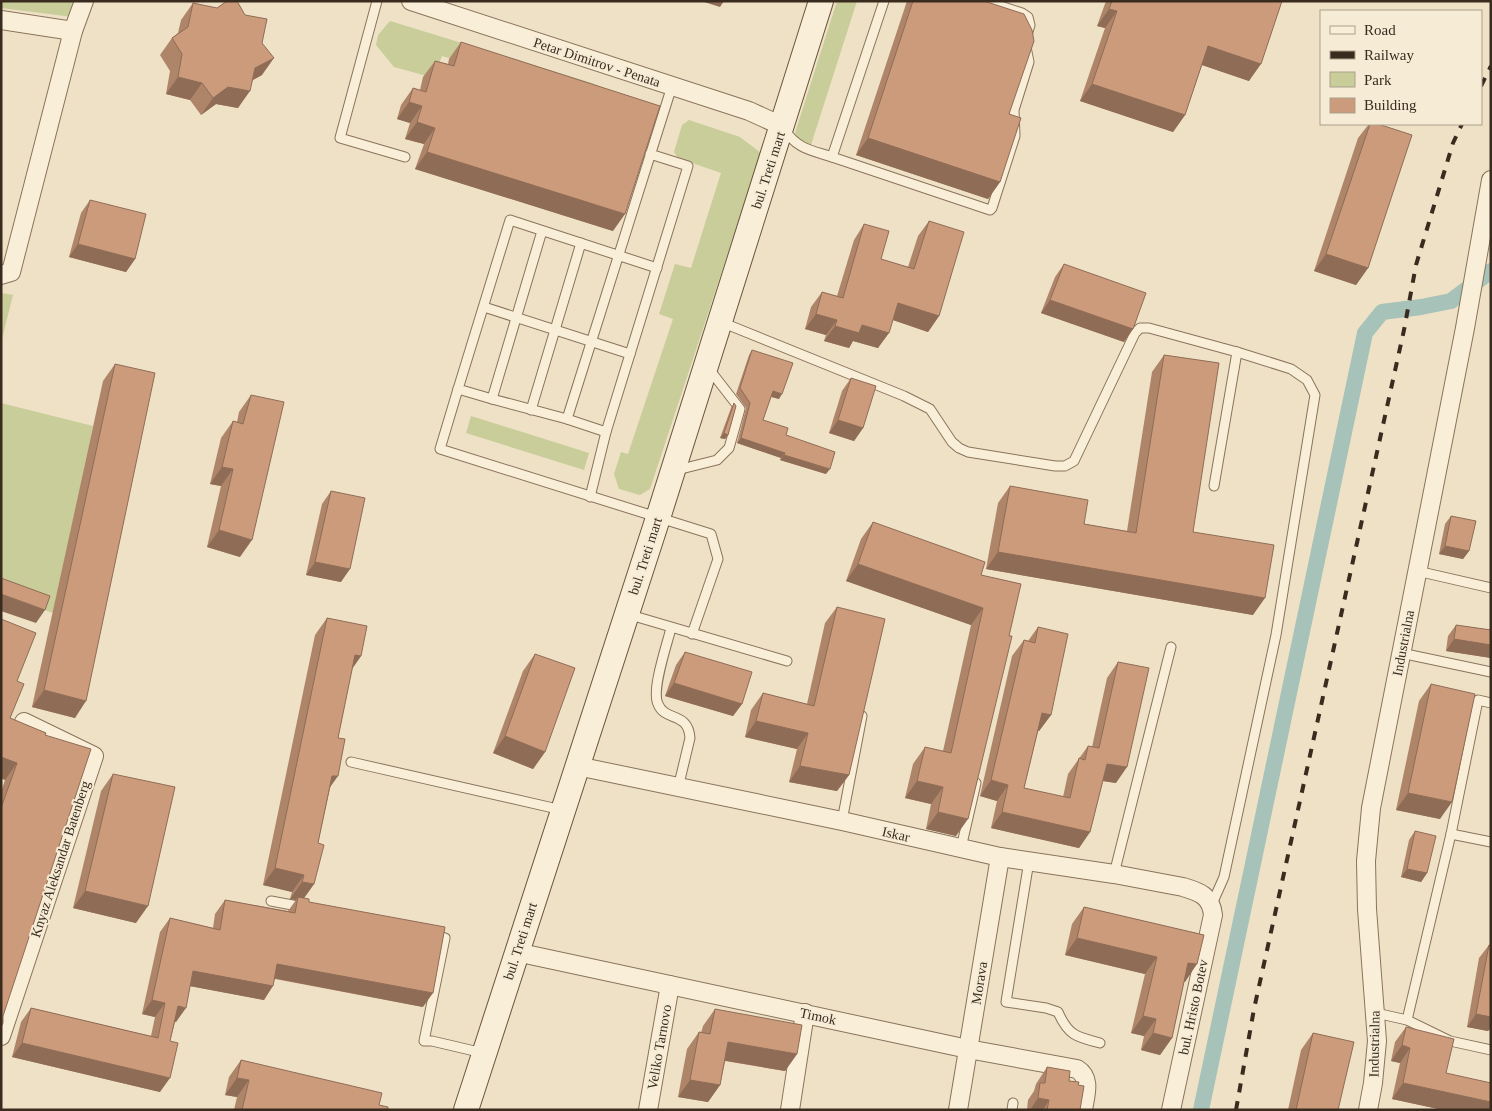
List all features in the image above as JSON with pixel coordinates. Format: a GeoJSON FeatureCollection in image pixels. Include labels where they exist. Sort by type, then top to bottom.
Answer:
{"type":"FeatureCollection","features":[{"type":"Feature","properties":{"kind":"main road","name":"bul. Treti mart"},"geometry":{"type":"LineString","coordinates":[[466,1110],[658,518],[821,1]]}},
{"type":"Feature","properties":{"kind":"street"},"geometry":{"type":"LineString","coordinates":[[1,275],[11,272],[73,31],[84,1]]}},
{"type":"Feature","properties":{"kind":"street","name":"Petar Dimitrov - Penata"},"geometry":{"type":"LineString","coordinates":[[411,1],[749,110],[782,126]]}},
{"type":"Feature","properties":{"kind":"street"},"geometry":{"type":"LineString","coordinates":[[1,20],[73,31]]}},
{"type":"Feature","properties":{"kind":"street","name":"Industrialna"},"geometry":{"type":"LineString","coordinates":[[1368,1110],[1376,1064],[1376,1013],[1366,909],[1366,861],[1370,808],[1465,328],[1491,180]]}},
{"type":"Feature","properties":{"kind":"street","name":"Knyaz Aleksandar Batenberg"},"geometry":{"type":"LineString","coordinates":[[1,1036],[94,756],[24,722]]}},
{"type":"Feature","properties":{"kind":"street","name":"Iskar"},"geometry":{"type":"LineString","coordinates":[[577,766],[842,821],[1000,857],[1114,874],[1188,889],[1206,897],[1212,904]]}},
{"type":"Feature","properties":{"kind":"street","name":"Morava"},"geometry":{"type":"LineString","coordinates":[[958,1110],[1000,857]]}},
{"type":"Feature","properties":{"kind":"street","name":"bul. Hristo Botev"},"geometry":{"type":"LineString","coordinates":[[1171,1110],[1213,915],[1212,904]]}},
{"type":"Feature","properties":{"kind":"street","name":"Timok"},"geometry":{"type":"LineString","coordinates":[[516,952],[968,1049],[1077,1069],[1086,1079],[1082,1110]]}},
{"type":"Feature","properties":{"kind":"street","name":"Veliko Tarnovo"},"geometry":{"type":"LineString","coordinates":[[648,1110],[670,985]]}},
{"type":"Feature","properties":{"kind":"street"},"geometry":{"type":"LineString","coordinates":[[790,1110],[805,1013]]}},
{"type":"Feature","properties":{"kind":"lane"},"geometry":{"type":"LineString","coordinates":[[378,1],[340,138],[405,157]]}},
{"type":"Feature","properties":{"kind":"lane"},"geometry":{"type":"LineString","coordinates":[[832,157],[884,1]]}},
{"type":"Feature","properties":{"kind":"lane"},"geometry":{"type":"LineString","coordinates":[[782,126],[792,140],[803,147],[988,210],[992,208],[1015,136],[1014,110],[1029,62],[1025,42],[1030,20],[1022,13],[985,1]]}},
{"type":"Feature","properties":{"kind":"lane"},"geometry":{"type":"LineString","coordinates":[[567,420],[672,86]]}},
{"type":"Feature","properties":{"kind":"lane"},"geometry":{"type":"LineString","coordinates":[[590,497],[606,432],[688,166],[650,154]]}},
{"type":"Feature","properties":{"kind":"lane"},"geometry":{"type":"LineString","coordinates":[[657,268],[510,220],[440,449],[711,534],[718,559],[692,634]]}},
{"type":"Feature","properties":{"kind":"lane"},"geometry":{"type":"LineString","coordinates":[[492,399],[542,230]]}},
{"type":"Feature","properties":{"kind":"lane"},"geometry":{"type":"LineString","coordinates":[[531,410],[581,243]]}},
{"type":"Feature","properties":{"kind":"lane"},"geometry":{"type":"LineString","coordinates":[[484,307],[630,354]]}},
{"type":"Feature","properties":{"kind":"lane"},"geometry":{"type":"LineString","coordinates":[[719,321],[904,396],[930,409],[952,442],[968,452],[1055,466],[1065,466],[1074,460],[1135,333],[1140,328],[1149,328],[1238,352],[1291,369],[1307,380],[1315,395],[1276,635],[1224,877],[1212,904]]}},
{"type":"Feature","properties":{"kind":"lane"},"geometry":{"type":"LineString","coordinates":[[1214,486],[1238,352]]}},
{"type":"Feature","properties":{"kind":"lane"},"geometry":{"type":"LineString","coordinates":[[672,471],[717,460],[729,448],[740,409],[705,364]]}},
{"type":"Feature","properties":{"kind":"lane"},"geometry":{"type":"LineString","coordinates":[[458,389],[606,432]]}},
{"type":"Feature","properties":{"kind":"lane"},"geometry":{"type":"LineString","coordinates":[[1417,571],[1491,588]]}},
{"type":"Feature","properties":{"kind":"lane"},"geometry":{"type":"LineString","coordinates":[[626,614],[787,662]]}},
{"type":"Feature","properties":{"kind":"lane"},"geometry":{"type":"LineString","coordinates":[[671,628],[655,690],[658,704],[663,711],[683,720],[690,730],[690,738],[678,788]]}},
{"type":"Feature","properties":{"kind":"lane"},"geometry":{"type":"LineString","coordinates":[[1114,874],[1171,647]]}},
{"type":"Feature","properties":{"kind":"lane"},"geometry":{"type":"LineString","coordinates":[[1401,653],[1491,672]]}},
{"type":"Feature","properties":{"kind":"lane"},"geometry":{"type":"LineString","coordinates":[[1407,1020],[1451,834],[1478,700],[1491,703]]}},
{"type":"Feature","properties":{"kind":"lane"},"geometry":{"type":"LineString","coordinates":[[842,821],[863,710]]}},
{"type":"Feature","properties":{"kind":"lane"},"geometry":{"type":"LineString","coordinates":[[351,762],[562,810]]}},
{"type":"Feature","properties":{"kind":"lane"},"geometry":{"type":"LineString","coordinates":[[961,848],[979,772]]}},
{"type":"Feature","properties":{"kind":"lane"},"geometry":{"type":"LineString","coordinates":[[1451,834],[1491,842]]}},
{"type":"Feature","properties":{"kind":"lane"},"geometry":{"type":"LineString","coordinates":[[1029,861],[1006,1002],[1046,1008],[1058,1012],[1064,1027],[1073,1035],[1100,1043]]}},
{"type":"Feature","properties":{"kind":"lane"},"geometry":{"type":"LineString","coordinates":[[271,901],[310,908]]}},
{"type":"Feature","properties":{"kind":"lane"},"geometry":{"type":"LineString","coordinates":[[424,932],[445,938],[424,1041],[432,1041],[483,1053]]}},
{"type":"Feature","properties":{"kind":"lane"},"geometry":{"type":"LineString","coordinates":[[1376,1013],[1407,1020],[1450,1041],[1491,1050]]}},
{"type":"Feature","properties":{"kind":"green space"},"geometry":{"type":"Polygon","coordinates":[[[1,1],[79,1],[73,17],[1,8],[1,1]]]}},
{"type":"Feature","properties":{"kind":"green space"},"geometry":{"type":"Polygon","coordinates":[[[837,1],[857,1],[810,148],[801,145],[795,133],[837,1]]]}},
{"type":"Feature","properties":{"kind":"green space"},"geometry":{"type":"Polygon","coordinates":[[[390,21],[592,83],[657,112],[654,121],[442,56],[434,78],[394,67],[376,45],[378,35],[390,21]]]}},
{"type":"Feature","properties":{"kind":"green space"},"geometry":{"type":"Polygon","coordinates":[[[689,120],[740,137],[761,153],[650,489],[640,495],[619,489],[614,474],[621,452],[628,454],[673,319],[659,314],[675,264],[691,268],[721,173],[678,158],[674,152],[682,125],[689,120]]]}},
{"type":"Feature","properties":{"kind":"green space"},"geometry":{"type":"Polygon","coordinates":[[[1,293],[13,295],[1,343],[1,293]]]}},
{"type":"Feature","properties":{"kind":"green space"},"geometry":{"type":"Polygon","coordinates":[[[1,403],[93,426],[53,613],[1,594],[1,403]]]}},
{"type":"Feature","properties":{"kind":"green space"},"geometry":{"type":"Polygon","coordinates":[[[471,416],[589,453],[584,470],[466,433],[471,416]]]}},
{"type":"Feature","properties":{"kind":"building"},"geometry":{"type":"Polygon","coordinates":[[[227,1],[237,1],[245,15],[267,19],[262,43],[274,58],[255,68],[250,91],[228,87],[213,98],[202,83],[178,77],[182,54],[172,38],[188,27],[193,3],[217,8],[227,1]]]}},
{"type":"Feature","properties":{"kind":"building"},"geometry":{"type":"Polygon","coordinates":[[[913,1],[984,1],[1024,14],[1032,30],[1034,41],[1009,114],[1021,118],[1000,182],[868,138],[913,1]]]}},
{"type":"Feature","properties":{"kind":"building"},"geometry":{"type":"Polygon","coordinates":[[[1112,1],[1282,1],[1261,64],[1208,46],[1185,115],[1092,84],[1117,11],[1109,9],[1112,1]]]}},
{"type":"Feature","properties":{"kind":"building"},"geometry":{"type":"Polygon","coordinates":[[[461,42],[660,106],[625,214],[427,152],[435,128],[417,122],[422,106],[409,102],[413,88],[426,92],[435,61],[454,66],[461,42]]]}},
{"type":"Feature","properties":{"kind":"building"},"geometry":{"type":"Polygon","coordinates":[[[1370,125],[1381,125],[1412,135],[1368,268],[1326,254],[1370,125]]]}},
{"type":"Feature","properties":{"kind":"building"},"geometry":{"type":"Polygon","coordinates":[[[90,200],[146,214],[135,259],[78,244],[90,200]]]}},
{"type":"Feature","properties":{"kind":"building"},"geometry":{"type":"Polygon","coordinates":[[[929,221],[964,232],[939,316],[898,303],[889,333],[862,325],[859,333],[835,326],[837,320],[816,314],[822,292],[843,298],[864,224],[889,231],[881,259],[914,269],[929,221]]]}},
{"type":"Feature","properties":{"kind":"building"},"geometry":{"type":"Polygon","coordinates":[[[1064,264],[1146,293],[1133,329],[1050,300],[1064,264]]]}},
{"type":"Feature","properties":{"kind":"building"},"geometry":{"type":"Polygon","coordinates":[[[752,350],[793,363],[782,394],[773,391],[763,420],[788,428],[786,435],[835,452],[830,469],[784,455],[785,453],[741,438],[750,403],[740,388],[752,350]]]}},
{"type":"Feature","properties":{"kind":"building"},"geometry":{"type":"Polygon","coordinates":[[[1164,355],[1219,363],[1193,532],[1274,545],[1265,598],[998,552],[1010,486],[1088,500],[1084,524],[1136,533],[1164,355]]]}},
{"type":"Feature","properties":{"kind":"building"},"geometry":{"type":"Polygon","coordinates":[[[115,364],[155,373],[86,701],[44,690],[115,364]]]}},
{"type":"Feature","properties":{"kind":"building"},"geometry":{"type":"Polygon","coordinates":[[[851,378],[876,386],[863,428],[838,420],[851,378]]]}},
{"type":"Feature","properties":{"kind":"building"},"geometry":{"type":"Polygon","coordinates":[[[251,395],[284,402],[252,540],[219,530],[233,469],[222,467],[233,421],[243,424],[251,395]]]}},
{"type":"Feature","properties":{"kind":"building"},"geometry":{"type":"Polygon","coordinates":[[[734,403],[736,406],[728,435],[724,433],[734,403]]]}},
{"type":"Feature","properties":{"kind":"building"},"geometry":{"type":"Polygon","coordinates":[[[331,491],[365,498],[350,569],[315,562],[331,491]]]}},
{"type":"Feature","properties":{"kind":"building"},"geometry":{"type":"Polygon","coordinates":[[[1451,516],[1476,521],[1469,551],[1445,546],[1451,516]]]}},
{"type":"Feature","properties":{"kind":"building"},"geometry":{"type":"Polygon","coordinates":[[[873,522],[985,562],[981,575],[1021,584],[1009,636],[1012,636],[968,819],[938,812],[943,787],[917,781],[925,747],[951,753],[983,608],[858,564],[873,522]]]}},
{"type":"Feature","properties":{"kind":"building"},"geometry":{"type":"Polygon","coordinates":[[[1,578],[50,596],[45,610],[1,594],[1,578]]]}},
{"type":"Feature","properties":{"kind":"building"},"geometry":{"type":"Polygon","coordinates":[[[837,607],[885,619],[849,775],[800,766],[808,733],[756,721],[763,693],[814,706],[837,607]]]}},
{"type":"Feature","properties":{"kind":"building"},"geometry":{"type":"Polygon","coordinates":[[[327,618],[367,626],[361,656],[355,655],[338,738],[345,739],[338,776],[332,776],[318,843],[324,845],[314,884],[302,882],[304,875],[275,868],[327,618]]]}},
{"type":"Feature","properties":{"kind":"building"},"geometry":{"type":"Polygon","coordinates":[[[1,619],[36,633],[17,681],[24,684],[10,718],[46,733],[45,735],[91,749],[1,1027],[1,808],[17,763],[1,757],[1,619]]]}},
{"type":"Feature","properties":{"kind":"building"},"geometry":{"type":"Polygon","coordinates":[[[1456,625],[1491,630],[1491,645],[1454,639],[1456,625]]]}},
{"type":"Feature","properties":{"kind":"building"},"geometry":{"type":"Polygon","coordinates":[[[1038,627],[1068,634],[1051,715],[1042,713],[1024,788],[1070,798],[1079,758],[1085,760],[1088,746],[1099,748],[1118,662],[1149,668],[1127,767],[1107,764],[1090,832],[1002,812],[1008,785],[991,780],[1024,640],[1035,643],[1038,627]]]}},
{"type":"Feature","properties":{"kind":"building"},"geometry":{"type":"Polygon","coordinates":[[[685,652],[752,672],[742,704],[674,683],[685,652]]]}},
{"type":"Feature","properties":{"kind":"building"},"geometry":{"type":"Polygon","coordinates":[[[535,654],[575,668],[545,752],[505,736],[535,654]]]}},
{"type":"Feature","properties":{"kind":"building"},"geometry":{"type":"Polygon","coordinates":[[[1431,684],[1475,694],[1452,802],[1408,793],[1431,684]]]}},
{"type":"Feature","properties":{"kind":"building"},"geometry":{"type":"Polygon","coordinates":[[[113,774],[175,787],[148,906],[85,891],[113,774]]]}},
{"type":"Feature","properties":{"kind":"building"},"geometry":{"type":"Polygon","coordinates":[[[1415,831],[1436,836],[1427,873],[1407,869],[1415,831]]]}},
{"type":"Feature","properties":{"kind":"building"},"geometry":{"type":"Polygon","coordinates":[[[298,897],[309,899],[309,902],[445,927],[433,993],[277,964],[273,986],[193,971],[186,1008],[178,1006],[170,1041],[178,1043],[170,1078],[22,1043],[31,1008],[158,1038],[165,1003],[152,1000],[170,918],[220,930],[225,900],[295,913],[298,897]]]}},
{"type":"Feature","properties":{"kind":"building"},"geometry":{"type":"Polygon","coordinates":[[[1084,907],[1204,935],[1197,964],[1188,963],[1172,1038],[1153,1033],[1156,1019],[1143,1016],[1157,957],[1077,938],[1084,907]]]}},
{"type":"Feature","properties":{"kind":"building"},"geometry":{"type":"Polygon","coordinates":[[[1489,945],[1491,945],[1491,1017],[1476,1014],[1489,945]]]}},
{"type":"Feature","properties":{"kind":"building"},"geometry":{"type":"Polygon","coordinates":[[[715,1009],[802,1025],[797,1054],[728,1042],[720,1085],[690,1080],[699,1032],[710,1034],[715,1009]]]}},
{"type":"Feature","properties":{"kind":"building"},"geometry":{"type":"Polygon","coordinates":[[[1406,1027],[1454,1039],[1446,1073],[1491,1083],[1491,1102],[1403,1083],[1410,1048],[1402,1045],[1406,1027]]]}},
{"type":"Feature","properties":{"kind":"building"},"geometry":{"type":"Polygon","coordinates":[[[1313,1033],[1354,1042],[1338,1110],[1296,1110],[1313,1033]]]}},
{"type":"Feature","properties":{"kind":"building"},"geometry":{"type":"Polygon","coordinates":[[[241,1060],[382,1093],[379,1105],[388,1107],[388,1110],[242,1110],[249,1080],[237,1078],[241,1060]]]}},
{"type":"Feature","properties":{"kind":"building"},"geometry":{"type":"Polygon","coordinates":[[[1047,1067],[1070,1071],[1069,1081],[1079,1082],[1078,1085],[1084,1086],[1080,1110],[1047,1110],[1049,1100],[1038,1098],[1040,1083],[1045,1083],[1047,1067]]]}},
{"type":"Feature","properties":{"kind":"waterway"},"geometry":{"type":"LineString","coordinates":[[1201,1110],[1365,333],[1382,312],[1451,301],[1491,271]]}},
{"type":"Feature","properties":{"kind":"railway"},"geometry":{"type":"LineString","coordinates":[[1482,84],[1491,66]]}},
{"type":"Feature","properties":{"kind":"railway"},"geometry":{"type":"LineString","coordinates":[[1236,1110],[1254,1009],[1404,330],[1416,265],[1453,143],[1462,125]]}}]}
